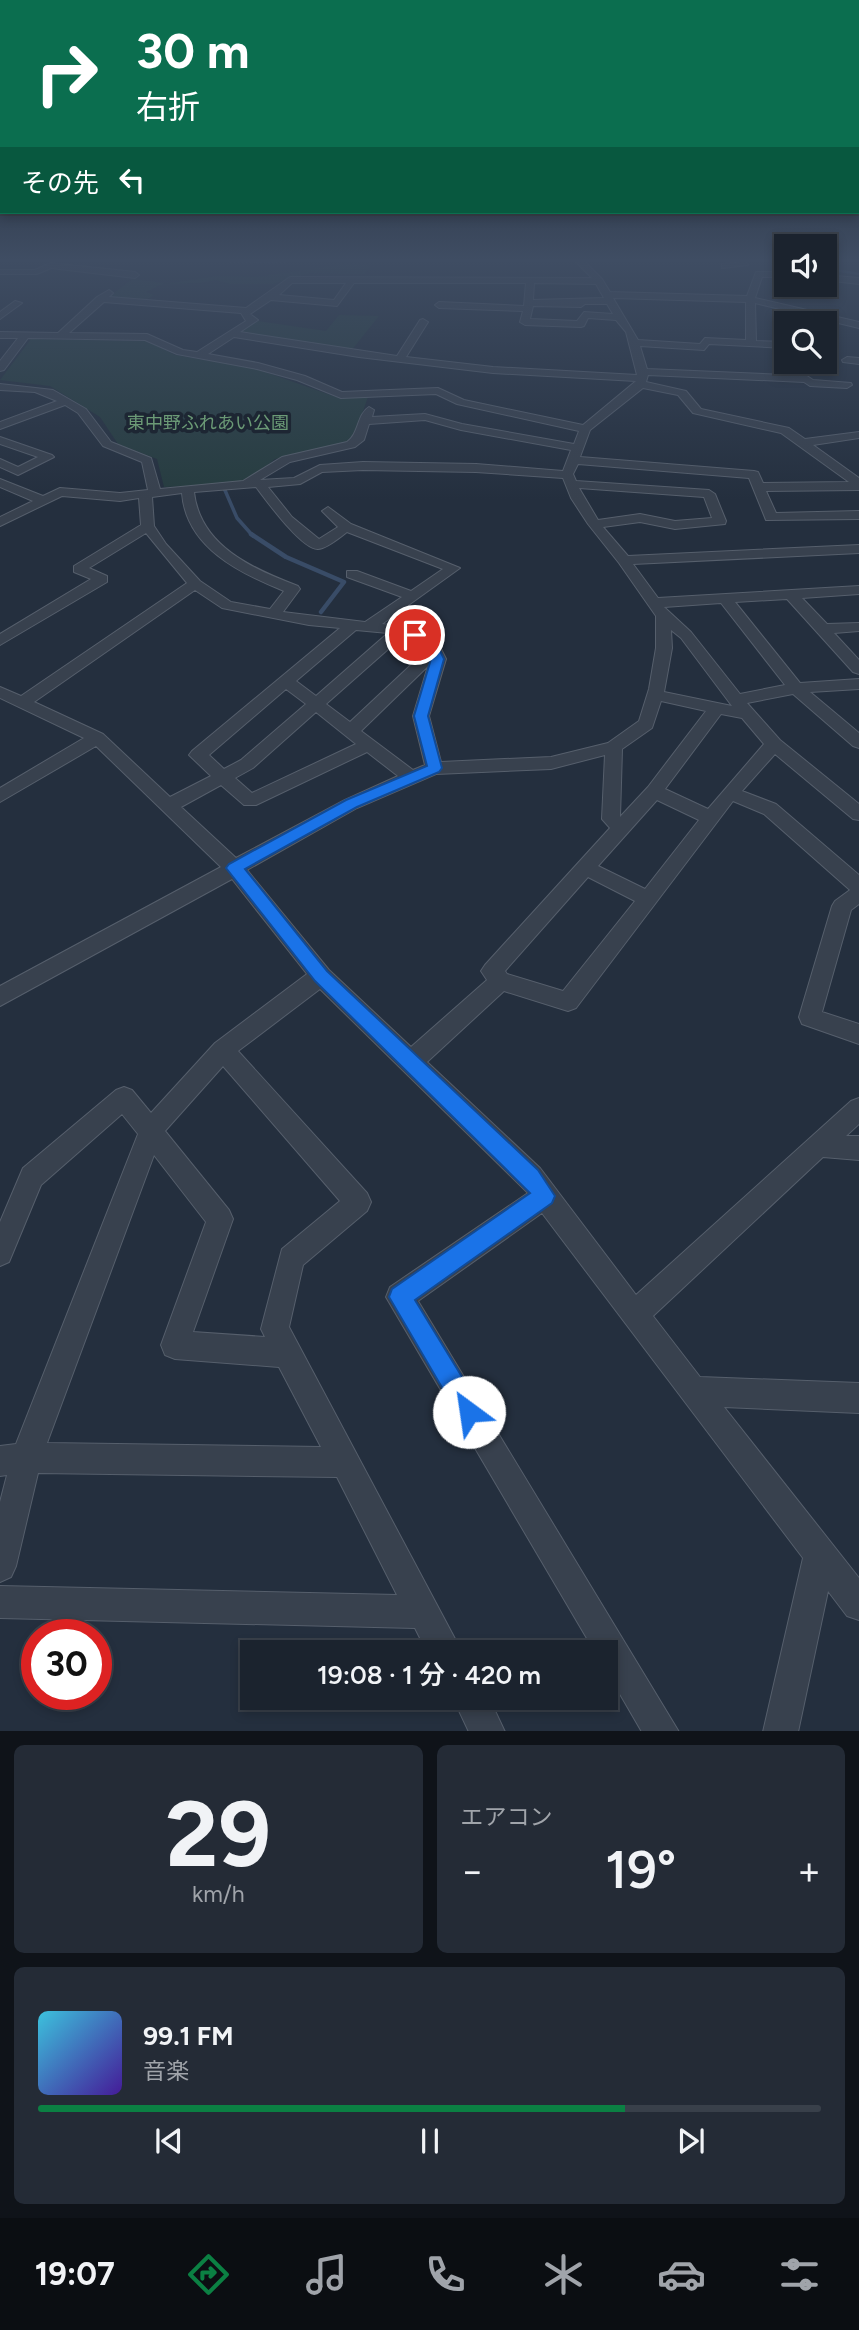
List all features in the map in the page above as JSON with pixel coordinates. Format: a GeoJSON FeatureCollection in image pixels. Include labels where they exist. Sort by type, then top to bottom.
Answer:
{"type":"FeatureCollection","features":[{"type":"Feature","properties":{"kind":"street"},"geometry":{"type":"LineString","coordinates":[[0,368],[23,339]]}},
{"type":"Feature","properties":{"kind":"street"},"geometry":{"type":"LineString","coordinates":[[151,339],[180,352],[258,366],[301,378],[341,394],[438,391],[461,402],[585,429]]}},
{"type":"Feature","properties":{"kind":"street"},"geometry":{"type":"LineString","coordinates":[[198,356],[225,339]]}},
{"type":"Feature","properties":{"kind":"street"},"geometry":{"type":"LineString","coordinates":[[265,339],[494,370],[642,378],[805,375],[810,383],[847,385]]}},
{"type":"Feature","properties":{"kind":"street"},"geometry":{"type":"LineString","coordinates":[[400,359],[412,339]]}},
{"type":"Feature","properties":{"kind":"street"},"geometry":{"type":"LineString","coordinates":[[634,339],[642,378]]}},
{"type":"Feature","properties":{"kind":"street"},"geometry":{"type":"LineString","coordinates":[[636,343],[704,347],[703,339]]}},
{"type":"Feature","properties":{"kind":"street"},"geometry":{"type":"LineString","coordinates":[[714,339],[774,344]]}},
{"type":"Feature","properties":{"kind":"street"},"geometry":{"type":"LineString","coordinates":[[751,339],[751,343]]}},
{"type":"Feature","properties":{"kind":"street"},"geometry":{"type":"LineString","coordinates":[[733,342],[737,354]]}},
{"type":"Feature","properties":{"kind":"street"},"geometry":{"type":"LineString","coordinates":[[638,355],[651,356]]}},
{"type":"Feature","properties":{"kind":"street"},"geometry":{"type":"LineString","coordinates":[[663,356],[701,358]]}},
{"type":"Feature","properties":{"kind":"street"},"geometry":{"type":"LineString","coordinates":[[847,360],[859,361]]}},
{"type":"Feature","properties":{"kind":"street"},"geometry":{"type":"LineString","coordinates":[[741,365],[746,376]]}},
{"type":"Feature","properties":{"kind":"street"},"geometry":{"type":"LineString","coordinates":[[642,378],[585,429],[571,479],[577,498],[659,609],[687,635],[774,744],[859,814]]}},
{"type":"Feature","properties":{"kind":"street"},"geometry":{"type":"LineString","coordinates":[[642,378],[682,393],[697,411],[785,430],[858,483]]}},
{"type":"Feature","properties":{"kind":"street"},"geometry":{"type":"LineString","coordinates":[[0,387],[49,392],[82,411],[107,444],[147,460],[150,493],[148,526],[161,546],[195,584],[227,605],[274,614],[401,630],[430,640],[438,659],[421,716],[434,768]]}},
{"type":"Feature","properties":{"kind":"street"},"geometry":{"type":"LineString","coordinates":[[244,484],[264,475],[286,458],[351,444],[358,440],[375,393]]}},
{"type":"Feature","properties":{"kind":"street"},"geometry":{"type":"LineString","coordinates":[[0,426],[64,402]]}},
{"type":"Feature","properties":{"kind":"street"},"geometry":{"type":"LineString","coordinates":[[366,421],[425,418],[576,454],[754,475],[771,517],[859,515]]}},
{"type":"Feature","properties":{"kind":"street"},"geometry":{"type":"LineString","coordinates":[[803,443],[859,435]]}},
{"type":"Feature","properties":{"kind":"street"},"geometry":{"type":"LineString","coordinates":[[0,440],[48,457],[18,471],[0,463]]}},
{"type":"Feature","properties":{"kind":"street"},"geometry":{"type":"LineString","coordinates":[[0,522],[60,492],[120,497],[188,488],[296,481],[320,469],[363,466],[476,468],[571,479],[631,503],[675,524],[720,521],[709,494],[631,503],[594,524]]}},
{"type":"Feature","properties":{"kind":"street"},"geometry":{"type":"LineString","coordinates":[[0,483],[41,500]]}},
{"type":"Feature","properties":{"kind":"street"},"geometry":{"type":"LineString","coordinates":[[258,483],[287,520],[318,545],[346,527]]}},
{"type":"Feature","properties":{"kind":"street"},"geometry":{"type":"LineString","coordinates":[[759,487],[858,483]]}},
{"type":"Feature","properties":{"kind":"street"},"geometry":{"type":"LineString","coordinates":[[188,488],[192,515],[230,559],[254,575],[293,589],[274,614]]}},
{"type":"Feature","properties":{"kind":"street"},"geometry":{"type":"LineString","coordinates":[[328,511],[346,527],[453,568],[413,596],[360,626],[286,681],[198,755],[250,801],[370,744]]}},
{"type":"Feature","properties":{"kind":"street"},"geometry":{"type":"LineString","coordinates":[[0,640],[102,579],[79,569],[148,526]]}},
{"type":"Feature","properties":{"kind":"street"},"geometry":{"type":"LineString","coordinates":[[624,560],[859,549]]}},
{"type":"Feature","properties":{"kind":"street"},"geometry":{"type":"LineString","coordinates":[[352,573],[413,596]]}},
{"type":"Feature","properties":{"kind":"street"},"geometry":{"type":"LineString","coordinates":[[21,704],[195,584]]}},
{"type":"Feature","properties":{"kind":"street"},"geometry":{"type":"LineString","coordinates":[[659,609],[725,599],[859,590]]}},
{"type":"Feature","properties":{"kind":"street"},"geometry":{"type":"LineString","coordinates":[[790,593],[859,668]]}},
{"type":"Feature","properties":{"kind":"street"},"geometry":{"type":"LineString","coordinates":[[725,599],[796,688],[859,742]]}},
{"type":"Feature","properties":{"kind":"street"},"geometry":{"type":"LineString","coordinates":[[0,997],[351,804],[434,768],[551,763],[614,747],[646,724],[664,648],[659,609]]}},
{"type":"Feature","properties":{"kind":"street"},"geometry":{"type":"LineString","coordinates":[[822,629],[859,627]]}},
{"type":"Feature","properties":{"kind":"street"},"geometry":{"type":"LineString","coordinates":[[168,806],[247,764],[401,630]]}},
{"type":"Feature","properties":{"kind":"street"},"geometry":{"type":"LineString","coordinates":[[352,730],[434,652]]}},
{"type":"Feature","properties":{"kind":"street"},"geometry":{"type":"LineString","coordinates":[[286,681],[411,778]]}},
{"type":"Feature","properties":{"kind":"street"},"geometry":{"type":"LineString","coordinates":[[655,695],[717,708],[742,707],[796,688],[859,684]]}},
{"type":"Feature","properties":{"kind":"street"},"geometry":{"type":"LineString","coordinates":[[0,692],[97,738],[234,868],[321,976],[531,1177],[634,1315],[859,1604]]}},
{"type":"Feature","properties":{"kind":"street"},"geometry":{"type":"LineString","coordinates":[[717,708],[654,791],[492,971],[500,981],[568,1002],[730,793],[774,744]]}},
{"type":"Feature","properties":{"kind":"street"},"geometry":{"type":"LineString","coordinates":[[0,796],[97,738]]}},
{"type":"Feature","properties":{"kind":"street"},"geometry":{"type":"LineString","coordinates":[[614,747],[611,819],[620,827]]}},
{"type":"Feature","properties":{"kind":"street"},"geometry":{"type":"LineString","coordinates":[[654,791],[711,818]]}},
{"type":"Feature","properties":{"kind":"street"},"geometry":{"type":"LineString","coordinates":[[730,793],[770,808],[859,886]]}},
{"type":"Feature","properties":{"kind":"street"},"geometry":{"type":"LineString","coordinates":[[584,867],[648,899]]}},
{"type":"Feature","properties":{"kind":"street"},"geometry":{"type":"LineString","coordinates":[[859,894],[842,906],[810,1017],[859,1034]]}},
{"type":"Feature","properties":{"kind":"street"},"geometry":{"type":"LineString","coordinates":[[0,1566],[13,1460],[152,1129],[223,1051],[321,976]]}},
{"type":"Feature","properties":{"kind":"street"},"geometry":{"type":"LineString","coordinates":[[412,1061],[500,981]]}},
{"type":"Feature","properties":{"kind":"street"},"geometry":{"type":"LineString","coordinates":[[223,1051],[358,1202],[291,1258],[275,1329],[439,1640]]}},
{"type":"Feature","properties":{"kind":"street"},"geometry":{"type":"LineString","coordinates":[[0,1253],[32,1177],[124,1098],[152,1129],[220,1219],[175,1345],[288,1353]]}},
{"type":"Feature","properties":{"kind":"street"},"geometry":{"type":"LineString","coordinates":[[634,1315],[859,1110]]}},
{"type":"Feature","properties":{"kind":"street"},"geometry":{"type":"LineString","coordinates":[[818,1145],[859,1148]]}},
{"type":"Feature","properties":{"kind":"street"},"geometry":{"type":"LineString","coordinates":[[545,1196],[400,1297],[662,1731]]}},
{"type":"Feature","properties":{"kind":"street"},"geometry":{"type":"LineString","coordinates":[[693,1391],[859,1398]]}},
{"type":"Feature","properties":{"kind":"street"},"geometry":{"type":"LineString","coordinates":[[13,1460],[345,1462]]}},
{"type":"Feature","properties":{"kind":"street"},"geometry":{"type":"LineString","coordinates":[[779,1731],[799,1654],[820,1552]]}},
{"type":"Feature","properties":{"kind":"street"},"geometry":{"type":"LineString","coordinates":[[0,1602],[424,1612]]}},
{"type":"Feature","properties":{"kind":"street"},"geometry":{"type":"LineString","coordinates":[[477,1710],[488,1731]]}},
{"type":"Feature","properties":{"kind":"green space","name":"東中野ふれあい公園"},"geometry":{"type":"Polygon","coordinates":[[[31,339],[148,341],[175,355],[254,368],[339,398],[368,397],[351,445],[275,459],[244,484],[164,487],[157,459],[118,444],[100,417],[50,386],[0,380],[31,339]]]}},
{"type":"Feature","properties":{"kind":"green space"},"geometry":{"type":"Polygon","coordinates":[[[276,339],[361,339],[351,351],[276,339]]]}},
{"type":"Feature","properties":{"kind":"waterway"},"geometry":{"type":"LineString","coordinates":[[224,488],[237,518],[252,534]]}},
{"type":"Feature","properties":{"kind":"waterway"},"geometry":{"type":"LineString","coordinates":[[252,534],[286,557],[344,582],[321,612]]}},
{"type":"Feature","properties":{"kind":"route"},"geometry":{"type":"LineString","coordinates":[[415,635],[430,640],[438,659],[421,716],[434,768],[351,804],[234,868],[321,976],[531,1177],[545,1196],[400,1297],[469,1412]]}}]}
